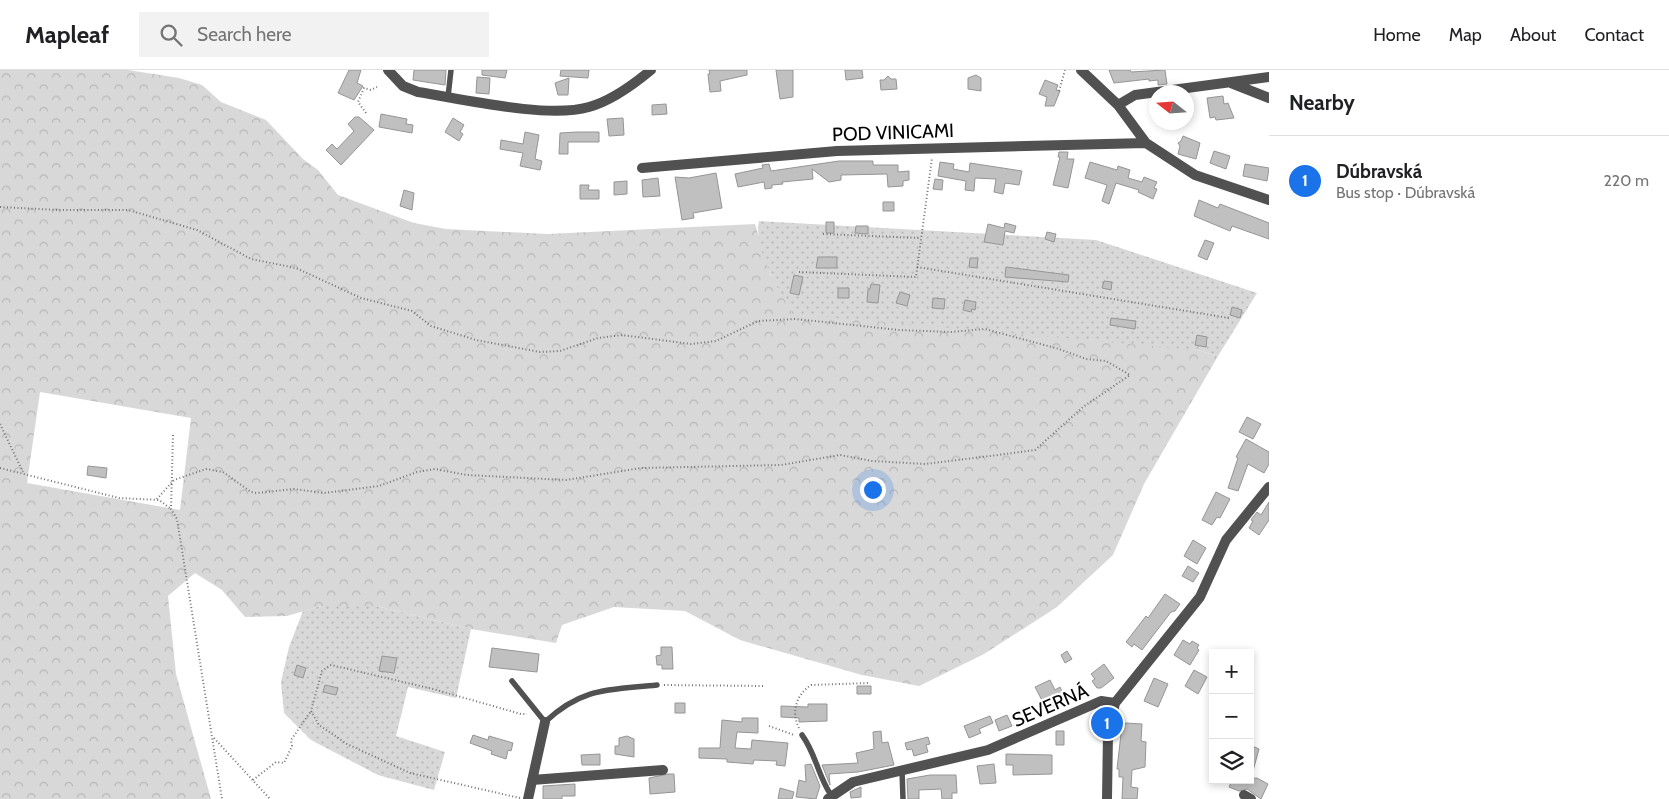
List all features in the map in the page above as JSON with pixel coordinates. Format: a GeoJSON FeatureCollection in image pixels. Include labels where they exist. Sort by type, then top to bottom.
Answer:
{"type":"FeatureCollection","features":[{"type":"Feature","properties":{"kind":"street"},"geometry":{"type":"LineString","coordinates":[[388,70],[403,86],[418,92],[535,110],[560,111],[589,107],[612,97],[651,70]]}},
{"type":"Feature","properties":{"kind":"street"},"geometry":{"type":"LineString","coordinates":[[1081,70],[1118,105],[1146,143],[1195,175],[1269,200]]}},
{"type":"Feature","properties":{"kind":"street"},"geometry":{"type":"LineString","coordinates":[[1118,105],[1135,95],[1180,87],[1230,83],[1269,77]]}},
{"type":"Feature","properties":{"kind":"street"},"geometry":{"type":"LineString","coordinates":[[1230,83],[1269,98]]}},
{"type":"Feature","properties":{"kind":"street","name":"POD VINICAMI"},"geometry":{"type":"LineString","coordinates":[[642,168],[837,151],[1146,143]]}},
{"type":"Feature","properties":{"kind":"street","name":"SEVERNÁ"},"geometry":{"type":"LineString","coordinates":[[830,797],[853,782],[988,750],[1101,701],[1116,703],[1200,597],[1226,540],[1269,487]]}},
{"type":"Feature","properties":{"kind":"street"},"geometry":{"type":"LineString","coordinates":[[1106,799],[1108,733],[1116,703]]}},
{"type":"Feature","properties":{"kind":"street"},"geometry":{"type":"LineString","coordinates":[[528,799],[545,722]]}},
{"type":"Feature","properties":{"kind":"street"},"geometry":{"type":"LineString","coordinates":[[532,780],[663,770]]}},
{"type":"Feature","properties":{"kind":"lane"},"geometry":{"type":"LineString","coordinates":[[448,97],[451,70]]}},
{"type":"Feature","properties":{"kind":"lane"},"geometry":{"type":"LineString","coordinates":[[512,681],[545,722],[561,706],[578,698],[600,691],[657,685]]}},
{"type":"Feature","properties":{"kind":"lane","name":"SEVERNÁ"},"geometry":{"type":"LineString","coordinates":[[802,735],[811,748],[823,784],[830,797]]}},
{"type":"Feature","properties":{"kind":"lane"},"geometry":{"type":"LineString","coordinates":[[902,770],[904,799]]}},
{"type":"Feature","properties":{"kind":"path"},"geometry":{"type":"LineString","coordinates":[[1059,90],[1065,70]]}},
{"type":"Feature","properties":{"kind":"path"},"geometry":{"type":"LineString","coordinates":[[366,114],[358,102],[364,88],[371,90],[376,87]]}},
{"type":"Feature","properties":{"kind":"path"},"geometry":{"type":"LineString","coordinates":[[799,272],[916,277],[933,148]]}},
{"type":"Feature","properties":{"kind":"path"},"geometry":{"type":"LineString","coordinates":[[0,207],[58,210],[128,210],[197,230],[250,259],[296,268],[361,298],[412,311],[431,326],[476,340],[540,352],[560,351],[598,338],[622,335],[691,344],[716,341],[758,321],[796,319],[899,330],[951,332],[984,329],[1059,349],[1086,359],[1106,361],[1130,375],[1083,407],[1035,450],[925,464],[872,461],[840,455],[781,465],[641,468],[566,480],[467,474],[435,469],[417,472],[379,486],[324,492],[294,490],[251,492],[223,472],[206,469],[174,480],[156,500]]}},
{"type":"Feature","properties":{"kind":"path"},"geometry":{"type":"LineString","coordinates":[[822,234],[921,238]]}},
{"type":"Feature","properties":{"kind":"path"},"geometry":{"type":"LineString","coordinates":[[917,267],[1229,318]]}},
{"type":"Feature","properties":{"kind":"path"},"geometry":{"type":"LineString","coordinates":[[0,424],[23,472]]}},
{"type":"Feature","properties":{"kind":"path"},"geometry":{"type":"LineString","coordinates":[[173,435],[174,480],[171,508],[177,520],[222,799]]}},
{"type":"Feature","properties":{"kind":"path"},"geometry":{"type":"LineString","coordinates":[[0,468],[23,472],[119,498],[156,500],[171,508]]}},
{"type":"Feature","properties":{"kind":"path"},"geometry":{"type":"LineString","coordinates":[[253,780],[276,762],[284,763],[292,746],[291,740],[311,711],[322,670],[331,665],[433,689],[521,714],[537,713]]}},
{"type":"Feature","properties":{"kind":"path"},"geometry":{"type":"LineString","coordinates":[[769,726],[794,735],[802,735],[796,712],[796,701],[804,690],[811,685],[869,682]]}},
{"type":"Feature","properties":{"kind":"path"},"geometry":{"type":"LineString","coordinates":[[657,685],[764,686]]}},
{"type":"Feature","properties":{"kind":"path"},"geometry":{"type":"LineString","coordinates":[[311,711],[319,725],[347,744],[410,773],[524,799]]}},
{"type":"Feature","properties":{"kind":"path"},"geometry":{"type":"LineString","coordinates":[[213,737],[270,799]]}},
{"type":"Feature","properties":{"kind":"green space"},"geometry":{"type":"Polygon","coordinates":[[[0,70],[128,70],[179,78],[202,85],[221,102],[266,120],[303,159],[318,170],[338,195],[414,223],[446,229],[548,234],[755,224],[771,276],[1197,350],[1218,356],[1144,484],[1113,555],[1057,607],[984,654],[919,686],[862,675],[740,640],[685,611],[614,607],[562,625],[556,643],[471,629],[376,606],[321,606],[287,616],[245,617],[222,590],[195,573],[168,596],[176,674],[211,799],[0,799],[0,70]],[[40,392],[27,483],[180,510],[191,418],[40,392]]]}},
{"type":"Feature","properties":{"kind":"green space"},"geometry":{"type":"Polygon","coordinates":[[[759,221],[1096,240],[1257,293],[1218,356],[1197,350],[793,314],[763,257],[758,232],[759,221]]]}},
{"type":"Feature","properties":{"kind":"green space"},"geometry":{"type":"Polygon","coordinates":[[[321,606],[376,606],[471,629],[456,698],[408,687],[396,736],[445,752],[434,790],[378,775],[311,740],[284,713],[281,682],[289,647],[303,611],[321,606]]]}},
{"type":"Feature","properties":{"kind":"building"},"geometry":{"type":"Polygon","coordinates":[[[349,70],[361,70],[357,83],[363,86],[354,100],[338,93],[349,70]]]}},
{"type":"Feature","properties":{"kind":"building"},"geometry":{"type":"Polygon","coordinates":[[[414,70],[446,70],[445,85],[413,80],[414,70]]]}},
{"type":"Feature","properties":{"kind":"building"},"geometry":{"type":"Polygon","coordinates":[[[482,70],[507,70],[505,78],[482,75],[482,70]]]}},
{"type":"Feature","properties":{"kind":"building"},"geometry":{"type":"Polygon","coordinates":[[[561,70],[589,70],[588,78],[560,76],[561,70]]]}},
{"type":"Feature","properties":{"kind":"building"},"geometry":{"type":"Polygon","coordinates":[[[709,70],[747,70],[747,75],[720,81],[721,91],[710,92],[709,70]]]}},
{"type":"Feature","properties":{"kind":"building"},"geometry":{"type":"Polygon","coordinates":[[[776,70],[793,70],[793,97],[780,99],[776,70]]]}},
{"type":"Feature","properties":{"kind":"building"},"geometry":{"type":"Polygon","coordinates":[[[845,70],[862,70],[863,78],[846,80],[845,70]]]}},
{"type":"Feature","properties":{"kind":"building"},"geometry":{"type":"Polygon","coordinates":[[[1109,70],[1130,70],[1131,72],[1165,70],[1167,84],[1158,85],[1158,80],[1149,81],[1149,79],[1114,83],[1109,70]]]}},
{"type":"Feature","properties":{"kind":"building"},"geometry":{"type":"Polygon","coordinates":[[[976,75],[981,78],[981,91],[968,89],[968,78],[976,75]]]}},
{"type":"Feature","properties":{"kind":"building"},"geometry":{"type":"Polygon","coordinates":[[[888,76],[891,79],[896,79],[897,89],[881,90],[880,80],[884,80],[888,76]]]}},
{"type":"Feature","properties":{"kind":"building"},"geometry":{"type":"Polygon","coordinates":[[[477,77],[490,78],[489,94],[476,93],[477,77]]]}},
{"type":"Feature","properties":{"kind":"building"},"geometry":{"type":"Polygon","coordinates":[[[569,78],[568,95],[558,95],[555,83],[569,78]]]}},
{"type":"Feature","properties":{"kind":"building"},"geometry":{"type":"Polygon","coordinates":[[[1045,80],[1058,85],[1056,90],[1060,91],[1054,106],[1045,106],[1047,97],[1039,94],[1045,80]]]}},
{"type":"Feature","properties":{"kind":"building"},"geometry":{"type":"Polygon","coordinates":[[[1223,96],[1224,104],[1228,103],[1234,118],[1216,120],[1215,117],[1210,118],[1207,98],[1223,96]]]}},
{"type":"Feature","properties":{"kind":"building"},"geometry":{"type":"Polygon","coordinates":[[[666,104],[667,114],[652,115],[652,105],[666,104]]]}},
{"type":"Feature","properties":{"kind":"building"},"geometry":{"type":"Polygon","coordinates":[[[381,114],[407,119],[406,124],[413,125],[412,133],[379,127],[381,114]]]}},
{"type":"Feature","properties":{"kind":"building"},"geometry":{"type":"Polygon","coordinates":[[[355,117],[359,117],[374,130],[341,165],[326,150],[332,144],[337,149],[354,131],[348,124],[355,117]]]}},
{"type":"Feature","properties":{"kind":"building"},"geometry":{"type":"Polygon","coordinates":[[[453,118],[464,125],[460,132],[463,134],[459,141],[445,132],[453,118]]]}},
{"type":"Feature","properties":{"kind":"building"},"geometry":{"type":"Polygon","coordinates":[[[623,118],[624,135],[609,136],[607,119],[623,118]]]}},
{"type":"Feature","properties":{"kind":"building"},"geometry":{"type":"Polygon","coordinates":[[[525,132],[539,135],[535,159],[542,161],[540,170],[520,166],[523,153],[500,149],[501,140],[523,144],[525,132]]]}},
{"type":"Feature","properties":{"kind":"building"},"geometry":{"type":"Polygon","coordinates":[[[599,132],[599,142],[568,142],[568,154],[559,154],[560,133],[599,132]]]}},
{"type":"Feature","properties":{"kind":"building"},"geometry":{"type":"Polygon","coordinates":[[[1183,136],[1200,143],[1196,159],[1178,154],[1180,146],[1178,143],[1183,136]]]}},
{"type":"Feature","properties":{"kind":"building"},"geometry":{"type":"Polygon","coordinates":[[[1214,151],[1230,156],[1226,169],[1210,163],[1214,151]]]}},
{"type":"Feature","properties":{"kind":"building"},"geometry":{"type":"Polygon","coordinates":[[[1059,152],[1068,152],[1067,159],[1074,159],[1068,188],[1053,185],[1060,157],[1058,157],[1059,152]]]}},
{"type":"Feature","properties":{"kind":"building"},"geometry":{"type":"Polygon","coordinates":[[[839,161],[873,161],[873,165],[898,165],[898,172],[909,171],[909,180],[903,181],[903,186],[888,187],[887,174],[841,175],[841,180],[829,182],[812,169],[813,179],[782,182],[783,184],[772,185],[772,188],[765,189],[764,182],[738,187],[735,174],[763,168],[762,165],[769,164],[771,171],[839,161]]]}},
{"type":"Feature","properties":{"kind":"building"},"geometry":{"type":"Polygon","coordinates":[[[940,162],[954,164],[953,169],[969,172],[970,163],[1022,171],[1019,185],[1005,183],[1003,194],[994,192],[996,179],[975,178],[974,191],[965,190],[966,181],[938,176],[940,162]]]}},
{"type":"Feature","properties":{"kind":"building"},"geometry":{"type":"Polygon","coordinates":[[[1090,162],[1117,170],[1118,166],[1130,170],[1128,178],[1142,182],[1144,177],[1157,182],[1154,188],[1157,189],[1153,199],[1138,192],[1139,190],[1116,183],[1109,204],[1102,201],[1107,185],[1085,178],[1090,162]]]}},
{"type":"Feature","properties":{"kind":"building"},"geometry":{"type":"Polygon","coordinates":[[[1245,164],[1269,168],[1267,181],[1243,176],[1245,164]]]}},
{"type":"Feature","properties":{"kind":"building"},"geometry":{"type":"Polygon","coordinates":[[[716,173],[722,208],[693,213],[694,218],[682,220],[675,177],[689,178],[716,173]]]}},
{"type":"Feature","properties":{"kind":"building"},"geometry":{"type":"Polygon","coordinates":[[[658,178],[660,196],[643,197],[642,180],[658,178]]]}},
{"type":"Feature","properties":{"kind":"building"},"geometry":{"type":"Polygon","coordinates":[[[935,179],[943,180],[942,190],[933,189],[935,179]]]}},
{"type":"Feature","properties":{"kind":"building"},"geometry":{"type":"Polygon","coordinates":[[[627,181],[627,194],[614,195],[614,182],[627,181]]]}},
{"type":"Feature","properties":{"kind":"building"},"geometry":{"type":"Polygon","coordinates":[[[580,185],[589,185],[588,190],[599,190],[599,199],[580,199],[580,185]]]}},
{"type":"Feature","properties":{"kind":"building"},"geometry":{"type":"Polygon","coordinates":[[[404,190],[414,193],[412,210],[400,206],[404,190]]]}},
{"type":"Feature","properties":{"kind":"building"},"geometry":{"type":"Polygon","coordinates":[[[1199,200],[1218,208],[1220,204],[1269,223],[1269,239],[1232,226],[1230,231],[1194,216],[1199,200]]]}},
{"type":"Feature","properties":{"kind":"building"},"geometry":{"type":"Polygon","coordinates":[[[883,202],[894,202],[894,211],[883,211],[883,202]]]}},
{"type":"Feature","properties":{"kind":"building"},"geometry":{"type":"Polygon","coordinates":[[[826,222],[834,222],[834,233],[826,233],[826,222]]]}},
{"type":"Feature","properties":{"kind":"building"},"geometry":{"type":"Polygon","coordinates":[[[1005,223],[1016,226],[1014,233],[1005,231],[1003,245],[984,242],[988,224],[1004,228],[1005,223]]]}},
{"type":"Feature","properties":{"kind":"building"},"geometry":{"type":"Polygon","coordinates":[[[856,226],[868,226],[868,234],[855,233],[856,226]]]}},
{"type":"Feature","properties":{"kind":"building"},"geometry":{"type":"Polygon","coordinates":[[[1047,232],[1056,234],[1054,242],[1045,239],[1047,232]]]}},
{"type":"Feature","properties":{"kind":"building"},"geometry":{"type":"Polygon","coordinates":[[[1205,240],[1214,243],[1207,260],[1198,256],[1205,240]]]}},
{"type":"Feature","properties":{"kind":"building"},"geometry":{"type":"Polygon","coordinates":[[[818,257],[837,257],[837,268],[816,268],[818,257]]]}},
{"type":"Feature","properties":{"kind":"building"},"geometry":{"type":"Polygon","coordinates":[[[970,258],[978,258],[977,268],[969,267],[970,258]]]}},
{"type":"Feature","properties":{"kind":"building"},"geometry":{"type":"Polygon","coordinates":[[[1006,267],[1069,275],[1068,282],[1005,277],[1006,267]]]}},
{"type":"Feature","properties":{"kind":"building"},"geometry":{"type":"Polygon","coordinates":[[[794,275],[803,277],[799,295],[790,293],[794,275]]]}},
{"type":"Feature","properties":{"kind":"building"},"geometry":{"type":"Polygon","coordinates":[[[1104,281],[1112,282],[1111,290],[1102,288],[1104,281]]]}},
{"type":"Feature","properties":{"kind":"building"},"geometry":{"type":"Polygon","coordinates":[[[871,284],[880,285],[878,303],[867,302],[868,289],[870,289],[871,284]]]}},
{"type":"Feature","properties":{"kind":"building"},"geometry":{"type":"Polygon","coordinates":[[[838,288],[849,288],[849,298],[838,298],[838,288]]]}},
{"type":"Feature","properties":{"kind":"building"},"geometry":{"type":"Polygon","coordinates":[[[900,292],[910,295],[907,306],[896,303],[900,292]]]}},
{"type":"Feature","properties":{"kind":"building"},"geometry":{"type":"Polygon","coordinates":[[[933,298],[945,299],[944,309],[932,308],[933,298]]]}},
{"type":"Feature","properties":{"kind":"building"},"geometry":{"type":"Polygon","coordinates":[[[965,300],[976,302],[975,310],[972,309],[971,312],[963,310],[965,300]]]}},
{"type":"Feature","properties":{"kind":"building"},"geometry":{"type":"Polygon","coordinates":[[[1232,307],[1242,310],[1240,318],[1230,315],[1232,307]]]}},
{"type":"Feature","properties":{"kind":"building"},"geometry":{"type":"Polygon","coordinates":[[[1111,318],[1136,321],[1135,329],[1110,325],[1111,318]]]}},
{"type":"Feature","properties":{"kind":"building"},"geometry":{"type":"Polygon","coordinates":[[[1197,335],[1207,337],[1206,347],[1195,345],[1197,335]]]}},
{"type":"Feature","properties":{"kind":"building"},"geometry":{"type":"Polygon","coordinates":[[[1247,417],[1261,424],[1253,439],[1239,432],[1247,417]]]}},
{"type":"Feature","properties":{"kind":"building"},"geometry":{"type":"Polygon","coordinates":[[[1246,439],[1269,452],[1269,464],[1264,473],[1248,464],[1238,491],[1228,488],[1238,458],[1236,457],[1246,439]]]}},
{"type":"Feature","properties":{"kind":"building"},"geometry":{"type":"Polygon","coordinates":[[[88,466],[107,468],[106,478],[87,475],[88,466]]]}},
{"type":"Feature","properties":{"kind":"building"},"geometry":{"type":"Polygon","coordinates":[[[1216,492],[1230,499],[1220,518],[1217,517],[1212,525],[1202,520],[1216,492]]]}},
{"type":"Feature","properties":{"kind":"building"},"geometry":{"type":"Polygon","coordinates":[[[1269,502],[1269,520],[1259,535],[1249,528],[1253,521],[1251,520],[1257,512],[1261,515],[1269,502]]]}},
{"type":"Feature","properties":{"kind":"building"},"geometry":{"type":"Polygon","coordinates":[[[1193,540],[1206,548],[1197,564],[1184,556],[1193,540]]]}},
{"type":"Feature","properties":{"kind":"building"},"geometry":{"type":"Polygon","coordinates":[[[1188,566],[1199,573],[1193,582],[1182,576],[1188,566]]]}},
{"type":"Feature","properties":{"kind":"building"},"geometry":{"type":"Polygon","coordinates":[[[1165,594],[1180,604],[1175,611],[1171,612],[1142,650],[1134,644],[1132,647],[1126,642],[1146,616],[1148,618],[1165,594]]]}},
{"type":"Feature","properties":{"kind":"building"},"geometry":{"type":"Polygon","coordinates":[[[1183,640],[1190,644],[1192,641],[1199,645],[1197,648],[1199,650],[1190,665],[1174,655],[1183,640]]]}},
{"type":"Feature","properties":{"kind":"building"},"geometry":{"type":"Polygon","coordinates":[[[661,647],[672,647],[673,669],[662,669],[662,665],[657,665],[656,656],[661,655],[661,647]]]}},
{"type":"Feature","properties":{"kind":"building"},"geometry":{"type":"Polygon","coordinates":[[[492,648],[539,654],[537,672],[489,667],[492,648]]]}},
{"type":"Feature","properties":{"kind":"building"},"geometry":{"type":"Polygon","coordinates":[[[1067,651],[1072,659],[1065,663],[1061,655],[1067,651]]]}},
{"type":"Feature","properties":{"kind":"building"},"geometry":{"type":"Polygon","coordinates":[[[382,656],[397,658],[394,673],[379,671],[382,656]]]}},
{"type":"Feature","properties":{"kind":"building"},"geometry":{"type":"Polygon","coordinates":[[[1104,664],[1114,678],[1101,688],[1097,688],[1092,681],[1095,679],[1091,674],[1104,664]]]}},
{"type":"Feature","properties":{"kind":"building"},"geometry":{"type":"Polygon","coordinates":[[[297,665],[306,668],[303,678],[294,675],[297,665]]]}},
{"type":"Feature","properties":{"kind":"building"},"geometry":{"type":"Polygon","coordinates":[[[1194,670],[1207,677],[1198,694],[1185,686],[1194,670]]]}},
{"type":"Feature","properties":{"kind":"building"},"geometry":{"type":"Polygon","coordinates":[[[1154,678],[1168,684],[1158,707],[1144,701],[1154,678]]]}},
{"type":"Feature","properties":{"kind":"building"},"geometry":{"type":"Polygon","coordinates":[[[1050,680],[1055,690],[1060,687],[1066,700],[1047,710],[1035,687],[1050,680]]]}},
{"type":"Feature","properties":{"kind":"building"},"geometry":{"type":"Polygon","coordinates":[[[325,685],[338,688],[336,695],[323,692],[325,685]]]}},
{"type":"Feature","properties":{"kind":"building"},"geometry":{"type":"Polygon","coordinates":[[[857,686],[871,686],[871,694],[857,694],[857,686]]]}},
{"type":"Feature","properties":{"kind":"building"},"geometry":{"type":"Polygon","coordinates":[[[675,703],[685,703],[685,713],[675,713],[675,703]]]}},
{"type":"Feature","properties":{"kind":"building"},"geometry":{"type":"Polygon","coordinates":[[[808,704],[827,704],[827,721],[799,722],[799,718],[781,717],[781,706],[808,707],[808,704]]]}},
{"type":"Feature","properties":{"kind":"building"},"geometry":{"type":"Polygon","coordinates":[[[1007,715],[1012,726],[999,731],[995,720],[1007,715]]]}},
{"type":"Feature","properties":{"kind":"building"},"geometry":{"type":"Polygon","coordinates":[[[990,716],[993,723],[979,729],[981,733],[969,738],[964,726],[990,716]]]}},
{"type":"Feature","properties":{"kind":"building"},"geometry":{"type":"Polygon","coordinates":[[[742,718],[758,718],[758,733],[737,732],[735,748],[751,749],[752,740],[788,743],[785,766],[776,765],[777,761],[754,760],[753,764],[727,762],[727,759],[699,758],[699,748],[720,748],[722,720],[742,722],[742,718]]]}},
{"type":"Feature","properties":{"kind":"building"},"geometry":{"type":"Polygon","coordinates":[[[1125,723],[1142,724],[1141,741],[1146,742],[1145,767],[1132,770],[1131,787],[1138,788],[1137,799],[1122,799],[1123,777],[1119,777],[1119,769],[1117,769],[1122,725],[1125,725],[1125,723]]]}},
{"type":"Feature","properties":{"kind":"building"},"geometry":{"type":"Polygon","coordinates":[[[881,731],[882,743],[888,742],[894,765],[858,772],[829,774],[830,785],[822,765],[858,763],[856,753],[874,749],[873,732],[881,731]]]}},
{"type":"Feature","properties":{"kind":"building"},"geometry":{"type":"Polygon","coordinates":[[[1056,731],[1064,731],[1064,745],[1056,745],[1056,731]]]}},
{"type":"Feature","properties":{"kind":"building"},"geometry":{"type":"Polygon","coordinates":[[[473,735],[488,740],[489,736],[513,743],[511,751],[508,750],[506,759],[491,754],[492,751],[470,743],[473,735]]]}},
{"type":"Feature","properties":{"kind":"building"},"geometry":{"type":"Polygon","coordinates":[[[627,736],[634,739],[634,757],[615,754],[615,746],[619,746],[619,738],[627,736]]]}},
{"type":"Feature","properties":{"kind":"building"},"geometry":{"type":"Polygon","coordinates":[[[928,737],[930,744],[926,745],[928,752],[914,756],[912,749],[907,750],[905,743],[928,737]]]}},
{"type":"Feature","properties":{"kind":"building"},"geometry":{"type":"Polygon","coordinates":[[[1254,747],[1259,749],[1254,767],[1254,747]]]}},
{"type":"Feature","properties":{"kind":"building"},"geometry":{"type":"Polygon","coordinates":[[[600,754],[600,765],[582,765],[581,755],[600,754]]]}},
{"type":"Feature","properties":{"kind":"building"},"geometry":{"type":"Polygon","coordinates":[[[1006,754],[1052,755],[1052,774],[1013,775],[1013,765],[1006,765],[1006,754]]]}},
{"type":"Feature","properties":{"kind":"building"},"geometry":{"type":"Polygon","coordinates":[[[811,764],[820,786],[816,799],[796,797],[799,780],[806,782],[805,765],[811,764]]]}},
{"type":"Feature","properties":{"kind":"building"},"geometry":{"type":"Polygon","coordinates":[[[994,764],[996,783],[980,784],[977,766],[994,764]]]}},
{"type":"Feature","properties":{"kind":"building"},"geometry":{"type":"Polygon","coordinates":[[[674,774],[675,792],[650,794],[649,778],[674,774]]]}},
{"type":"Feature","properties":{"kind":"building"},"geometry":{"type":"Polygon","coordinates":[[[930,775],[956,775],[957,793],[952,793],[952,799],[942,799],[941,789],[919,790],[919,799],[908,799],[907,779],[930,775]]]}},
{"type":"Feature","properties":{"kind":"building"},"geometry":{"type":"Polygon","coordinates":[[[1254,778],[1268,784],[1261,799],[1247,789],[1239,791],[1229,787],[1230,784],[1254,784],[1254,778]]]}},
{"type":"Feature","properties":{"kind":"building"},"geometry":{"type":"Polygon","coordinates":[[[575,784],[575,796],[562,796],[562,799],[543,799],[543,786],[575,784]]]}},
{"type":"Feature","properties":{"kind":"building"},"geometry":{"type":"Polygon","coordinates":[[[861,787],[861,797],[851,798],[850,792],[861,787]]]}},
{"type":"Feature","properties":{"kind":"building"},"geometry":{"type":"Polygon","coordinates":[[[780,788],[794,792],[792,799],[778,799],[780,788]]]}},
{"type":"Feature","properties":{"kind":"place","name":"Dúbravská"},"geometry":{"type":"Point","coordinates":[1107,723]}}]}
